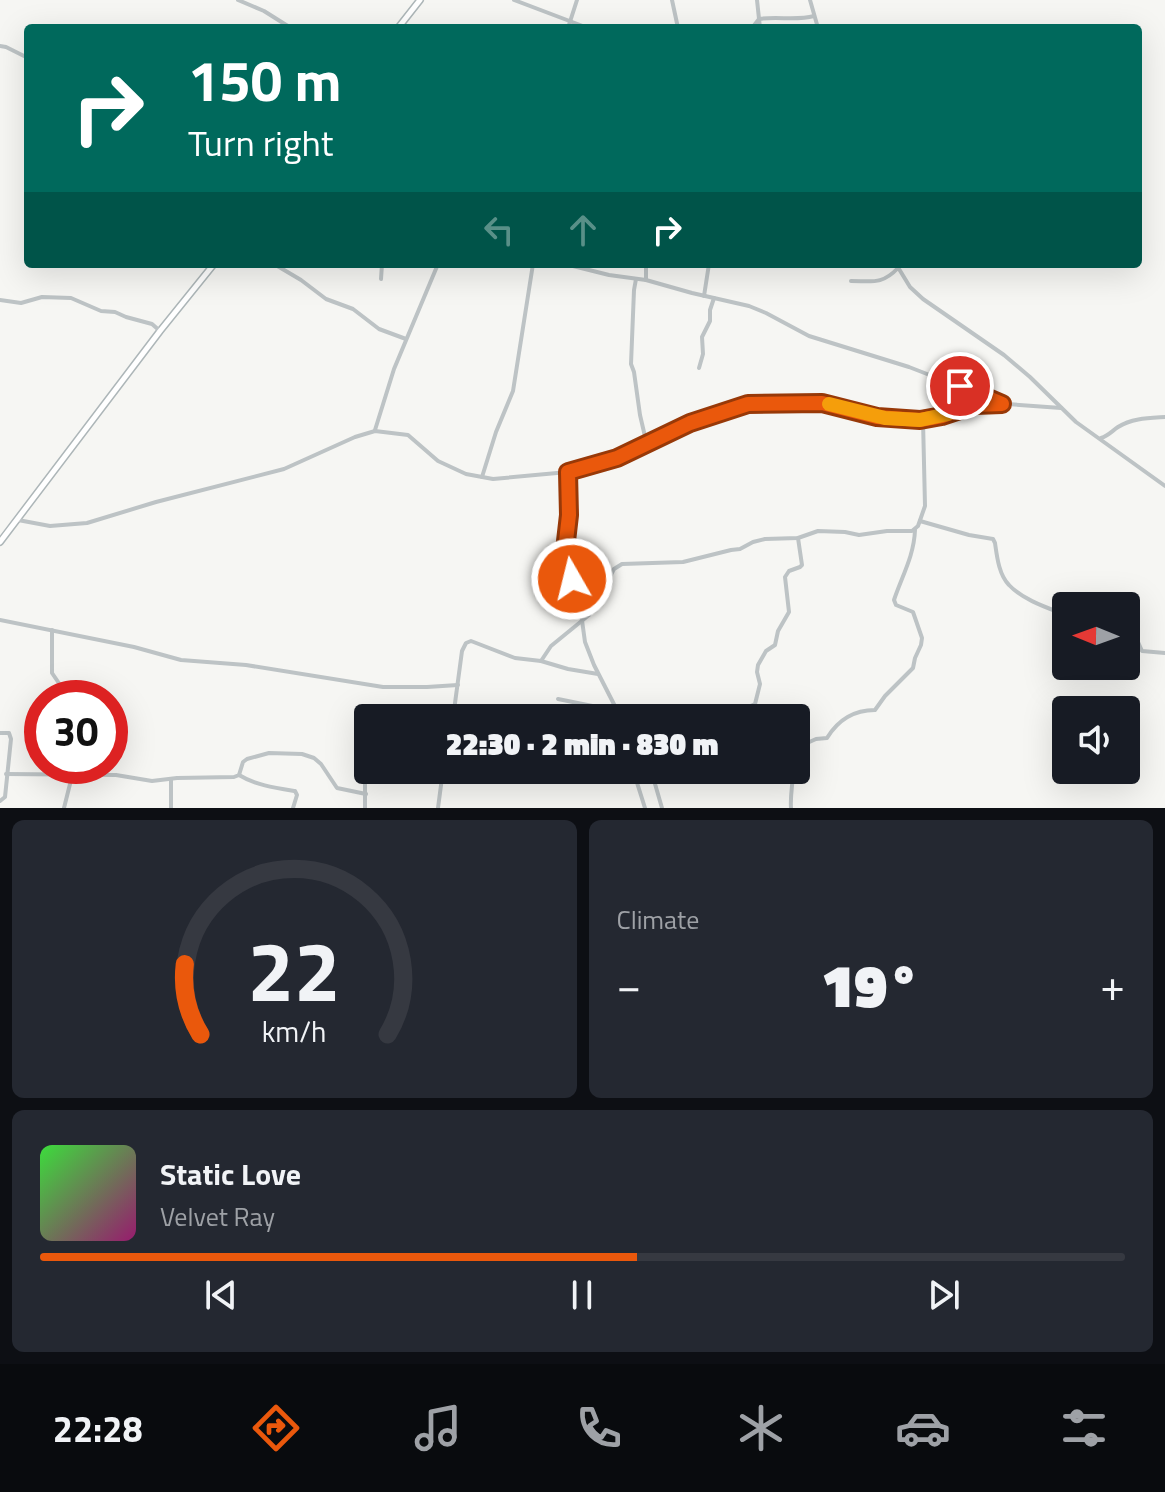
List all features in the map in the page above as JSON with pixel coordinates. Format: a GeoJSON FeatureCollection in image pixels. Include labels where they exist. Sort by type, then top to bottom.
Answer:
{"type":"FeatureCollection","features":[{"type":"Feature","properties":{"kind":"main road"},"geometry":{"type":"LineString","coordinates":[[401,24],[420,0]]}},
{"type":"Feature","properties":{"kind":"main road"},"geometry":{"type":"LineString","coordinates":[[0,542],[211,268]]}},
{"type":"Feature","properties":{"kind":"street"},"geometry":{"type":"LineString","coordinates":[[238,0],[285,24]]}},
{"type":"Feature","properties":{"kind":"street"},"geometry":{"type":"LineString","coordinates":[[514,0],[578,24]]}},
{"type":"Feature","properties":{"kind":"street"},"geometry":{"type":"LineString","coordinates":[[569,24],[577,0]]}},
{"type":"Feature","properties":{"kind":"street"},"geometry":{"type":"LineString","coordinates":[[672,0],[677,24]]}},
{"type":"Feature","properties":{"kind":"street"},"geometry":{"type":"LineString","coordinates":[[757,0],[760,24]]}},
{"type":"Feature","properties":{"kind":"street"},"geometry":{"type":"LineString","coordinates":[[810,0],[817,24]]}},
{"type":"Feature","properties":{"kind":"street"},"geometry":{"type":"LineString","coordinates":[[755,24],[759,19],[814,16]]}},
{"type":"Feature","properties":{"kind":"street"},"geometry":{"type":"LineString","coordinates":[[0,46],[24,56]]}},
{"type":"Feature","properties":{"kind":"street"},"geometry":{"type":"LineString","coordinates":[[281,268],[326,299],[353,309],[379,329],[406,339]]}},
{"type":"Feature","properties":{"kind":"street"},"geometry":{"type":"LineString","coordinates":[[381,279],[382,268]]}},
{"type":"Feature","properties":{"kind":"street"},"geometry":{"type":"LineString","coordinates":[[375,431],[406,339],[436,268]]}},
{"type":"Feature","properties":{"kind":"street"},"geometry":{"type":"LineString","coordinates":[[482,477],[513,391],[532,268]]}},
{"type":"Feature","properties":{"kind":"street"},"geometry":{"type":"LineString","coordinates":[[584,268],[749,306],[809,336],[909,367],[1002,404]]}},
{"type":"Feature","properties":{"kind":"street"},"geometry":{"type":"LineString","coordinates":[[646,268],[646,280]]}},
{"type":"Feature","properties":{"kind":"street"},"geometry":{"type":"LineString","coordinates":[[704,296],[708,268]]}},
{"type":"Feature","properties":{"kind":"street"},"geometry":{"type":"LineString","coordinates":[[851,281],[880,281],[891,276],[896,268]]}},
{"type":"Feature","properties":{"kind":"street"},"geometry":{"type":"LineString","coordinates":[[898,268],[910,287],[923,299],[1004,355],[1076,422],[1165,486]]}},
{"type":"Feature","properties":{"kind":"street"},"geometry":{"type":"LineString","coordinates":[[636,279],[631,364],[647,445]]}},
{"type":"Feature","properties":{"kind":"street"},"geometry":{"type":"LineString","coordinates":[[0,300],[21,303],[42,297],[71,298],[101,311],[115,312],[152,324],[160,331]]}},
{"type":"Feature","properties":{"kind":"street"},"geometry":{"type":"LineString","coordinates":[[699,368],[703,354],[702,337],[710,321],[714,298]]}},
{"type":"Feature","properties":{"kind":"street"},"geometry":{"type":"LineString","coordinates":[[18,520],[50,526],[87,523],[284,469],[375,431],[408,435],[438,461],[466,474],[493,479],[568,472],[617,458],[690,423],[748,404],[822,403],[877,417],[923,419],[975,405],[1061,408]]}},
{"type":"Feature","properties":{"kind":"street"},"geometry":{"type":"LineString","coordinates":[[1101,438],[1121,425],[1136,420],[1165,417]]}},
{"type":"Feature","properties":{"kind":"street"},"geometry":{"type":"LineString","coordinates":[[810,742],[827,738],[832,729],[849,715],[875,710],[913,668],[921,645],[921,634],[913,612],[896,605],[894,600],[925,506],[923,419]]}},
{"type":"Feature","properties":{"kind":"street"},"geometry":{"type":"LineString","coordinates":[[568,472],[569,515],[565,550],[580,606],[585,642],[614,704]]}},
{"type":"Feature","properties":{"kind":"street"},"geometry":{"type":"LineString","coordinates":[[920,521],[993,539],[1001,571],[1010,586],[1052,609]]}},
{"type":"Feature","properties":{"kind":"street"},"geometry":{"type":"LineString","coordinates":[[541,661],[551,646],[582,622],[594,607],[617,565],[683,562],[740,549],[765,539],[798,538],[818,531],[859,535],[915,529]]}},
{"type":"Feature","properties":{"kind":"street"},"geometry":{"type":"LineString","coordinates":[[755,704],[760,682],[758,665],[766,651],[775,645],[778,631],[789,612],[785,577],[789,571],[802,565],[798,538]]}},
{"type":"Feature","properties":{"kind":"street"},"geometry":{"type":"LineString","coordinates":[[0,620],[134,647],[181,660],[246,665],[383,687],[458,685]]}},
{"type":"Feature","properties":{"kind":"street"},"geometry":{"type":"LineString","coordinates":[[52,630],[52,673],[57,680]]}},
{"type":"Feature","properties":{"kind":"street"},"geometry":{"type":"LineString","coordinates":[[455,704],[464,646],[471,641],[515,658],[599,674]]}},
{"type":"Feature","properties":{"kind":"street"},"geometry":{"type":"LineString","coordinates":[[1140,646],[1142,651],[1165,653]]}},
{"type":"Feature","properties":{"kind":"street"},"geometry":{"type":"LineString","coordinates":[[558,699],[587,704]]}},
{"type":"Feature","properties":{"kind":"street"},"geometry":{"type":"LineString","coordinates":[[0,733],[9,733],[11,739],[5,797],[0,801]]}},
{"type":"Feature","properties":{"kind":"street"},"geometry":{"type":"LineString","coordinates":[[239,775],[247,759],[269,753],[302,754],[321,764],[337,788],[366,794]]}},
{"type":"Feature","properties":{"kind":"street"},"geometry":{"type":"LineString","coordinates":[[6,774],[24,774]]}},
{"type":"Feature","properties":{"kind":"street"},"geometry":{"type":"LineString","coordinates":[[128,776],[152,781],[239,775],[274,788],[295,791],[297,795],[293,808]]}},
{"type":"Feature","properties":{"kind":"street"},"geometry":{"type":"LineString","coordinates":[[171,779],[171,808]]}},
{"type":"Feature","properties":{"kind":"street"},"geometry":{"type":"LineString","coordinates":[[64,808],[71,784]]}},
{"type":"Feature","properties":{"kind":"street"},"geometry":{"type":"LineString","coordinates":[[365,808],[366,784]]}},
{"type":"Feature","properties":{"kind":"street"},"geometry":{"type":"LineString","coordinates":[[438,808],[441,784]]}},
{"type":"Feature","properties":{"kind":"street"},"geometry":{"type":"LineString","coordinates":[[637,784],[645,808]]}},
{"type":"Feature","properties":{"kind":"street"},"geometry":{"type":"LineString","coordinates":[[655,784],[662,808]]}},
{"type":"Feature","properties":{"kind":"street"},"geometry":{"type":"LineString","coordinates":[[791,808],[789,794],[793,784]]}},
{"type":"Feature","properties":{"kind":"slow traffic"},"geometry":{"type":"LineString","coordinates":[[829,404],[885,418],[920,420],[948,414]]}},
{"type":"Feature","properties":{"kind":"route"},"geometry":{"type":"LineString","coordinates":[[572,579],[565,550],[569,515],[568,472],[617,458],[690,423],[748,404],[822,403],[877,417],[920,420],[975,405],[1002,404],[960,386]]}}]}
